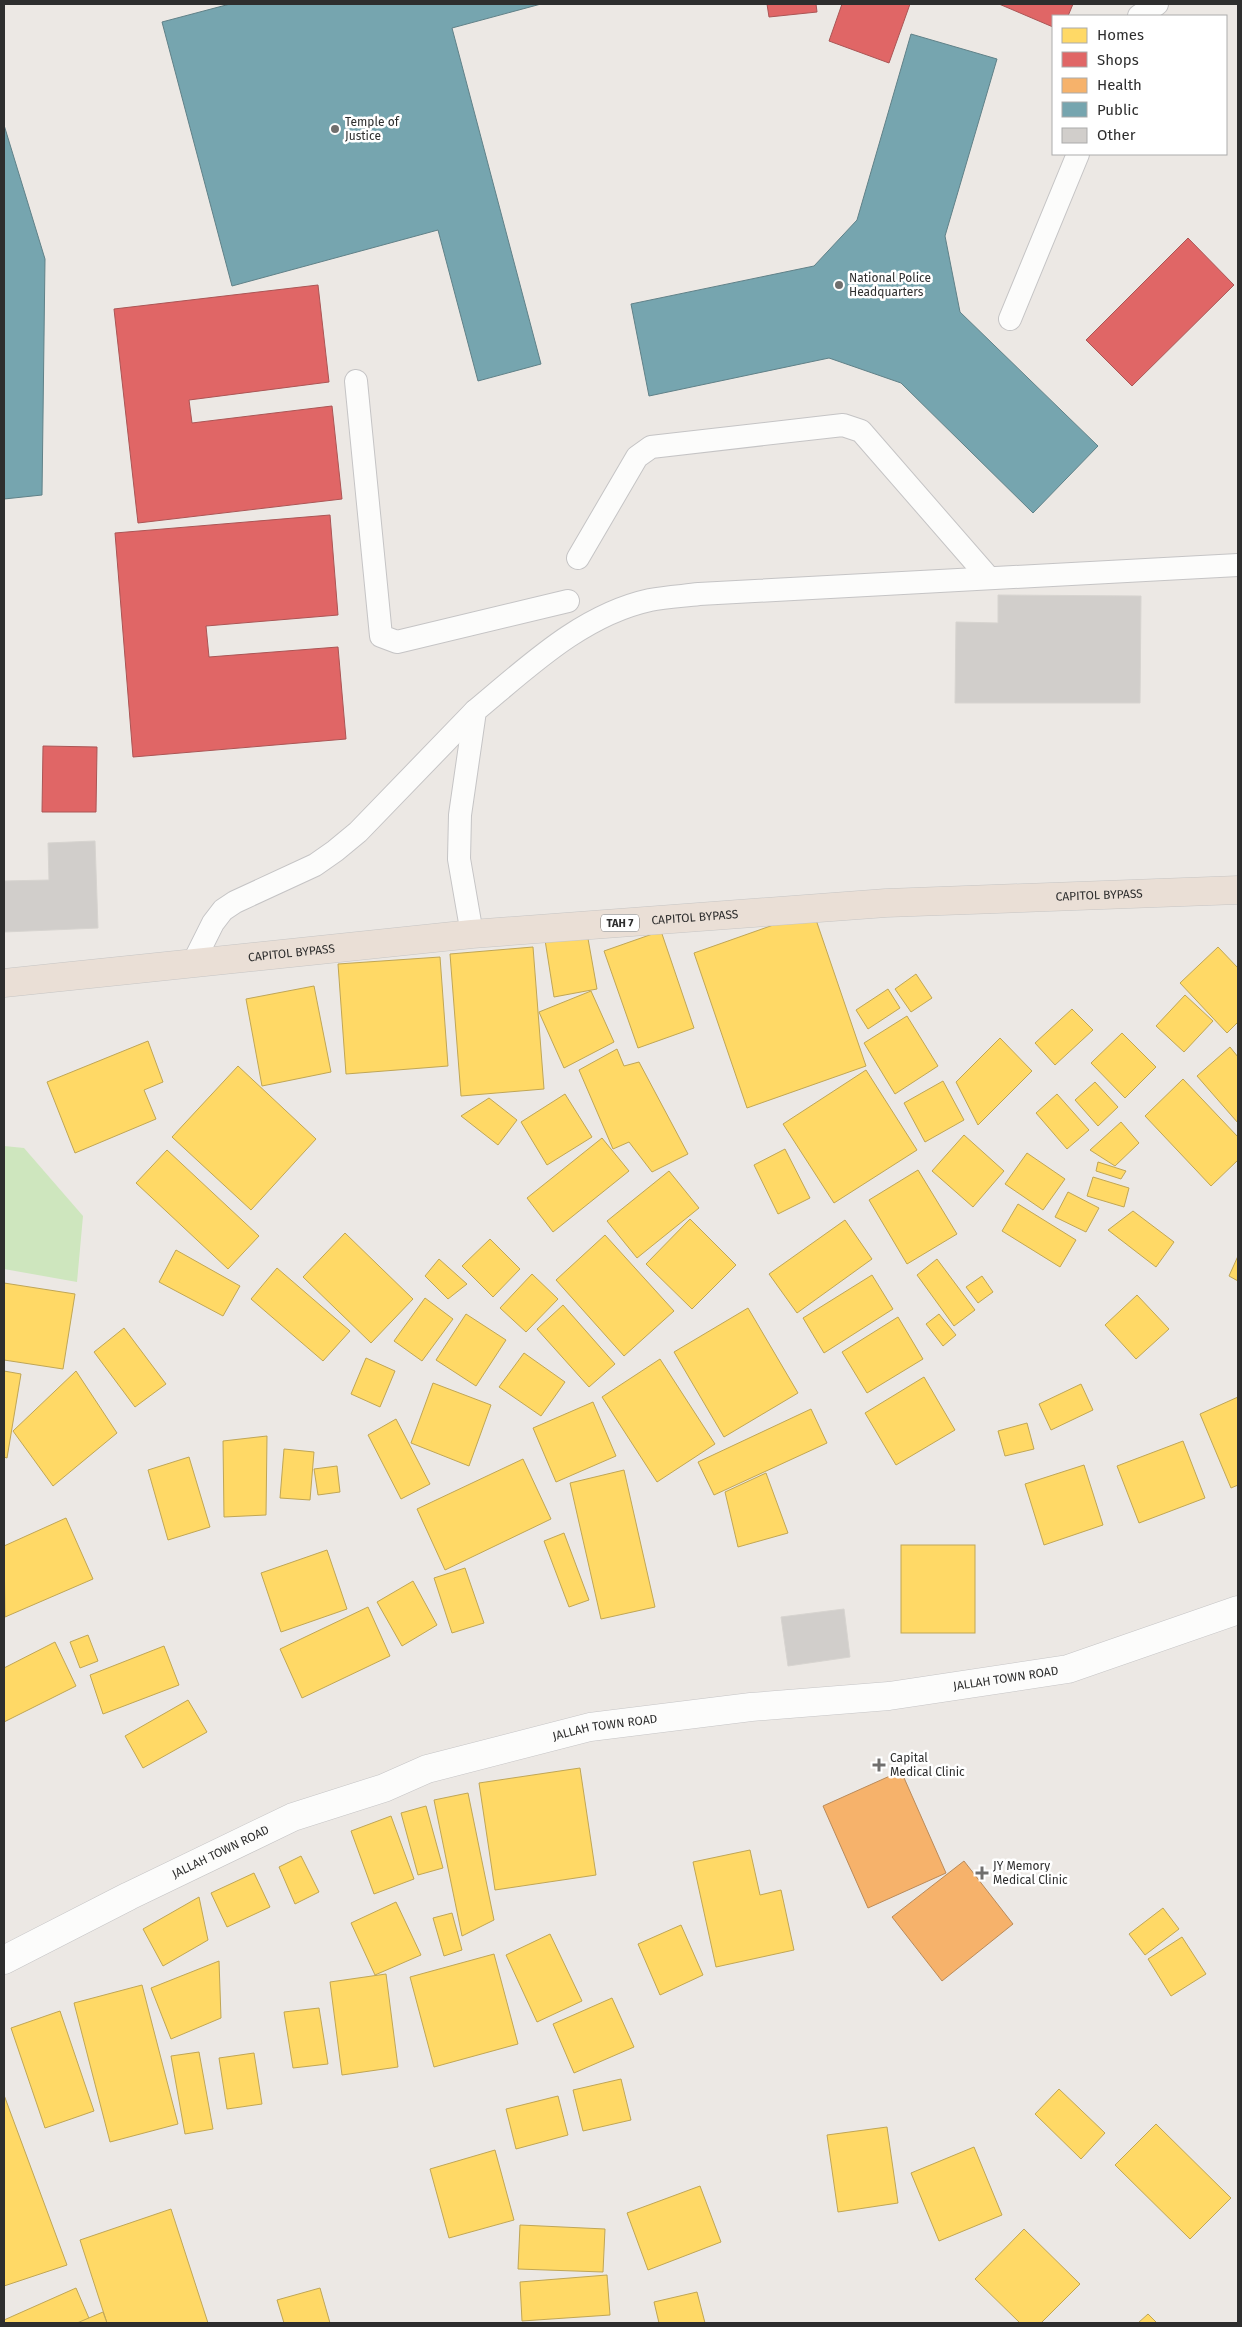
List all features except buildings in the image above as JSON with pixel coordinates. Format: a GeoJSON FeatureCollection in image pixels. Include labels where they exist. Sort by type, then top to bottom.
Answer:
{"type":"FeatureCollection","features":[{"type":"Feature","properties":{"kind":"highway","name":"CAPITOL BYPASS"},"geometry":{"type":"LineString","coordinates":[[4,983],[472,934],[886,903],[1238,890]]}},
{"type":"Feature","properties":{"kind":"street","name":"JALLAH TOWN ROAD"},"geometry":{"type":"LineString","coordinates":[[4,1960],[129,1896],[293,1817],[384,1788],[427,1769],[590,1727],[751,1707],[888,1696],[1068,1669],[1238,1610]]}},
{"type":"Feature","properties":{"kind":"lane"},"geometry":{"type":"LineString","coordinates":[[1140,15],[1157,4]]}},
{"type":"Feature","properties":{"kind":"lane"},"geometry":{"type":"LineString","coordinates":[[1010,319],[1078,155]]}},
{"type":"Feature","properties":{"kind":"lane"},"geometry":{"type":"LineString","coordinates":[[356,381],[381,636],[397,642],[568,601]]}},
{"type":"Feature","properties":{"kind":"lane"},"geometry":{"type":"LineString","coordinates":[[578,558],[637,457],[651,448],[843,425],[860,431],[989,578]]}},
{"type":"Feature","properties":{"kind":"lane"},"geometry":{"type":"LineString","coordinates":[[193,963],[223,910],[235,902],[315,865],[335,851],[358,832],[475,711],[552,647],[599,618],[649,600],[699,594],[1238,565]]}},
{"type":"Feature","properties":{"kind":"lane"},"geometry":{"type":"LineString","coordinates":[[472,934],[459,859],[460,815],[475,711]]}},
{"type":"Feature","properties":{"kind":"green space"},"geometry":{"type":"Polygon","coordinates":[[[4,1146],[24,1148],[83,1216],[77,1282],[4,1269],[4,1146]]]}},
{"type":"Feature","properties":{"kind":"place","name":"Temple of Justice"},"geometry":{"type":"Point","coordinates":[335,129]}},
{"type":"Feature","properties":{"kind":"place","name":"National Police Headquarters"},"geometry":{"type":"Point","coordinates":[839,285]}},
{"type":"Feature","properties":{"kind":"place","name":"Capital Medical Clinic"},"geometry":{"type":"Point","coordinates":[879,1765]}},
{"type":"Feature","properties":{"kind":"place","name":"JY Memory Medical Clinic"},"geometry":{"type":"Point","coordinates":[982,1873]}}]}
